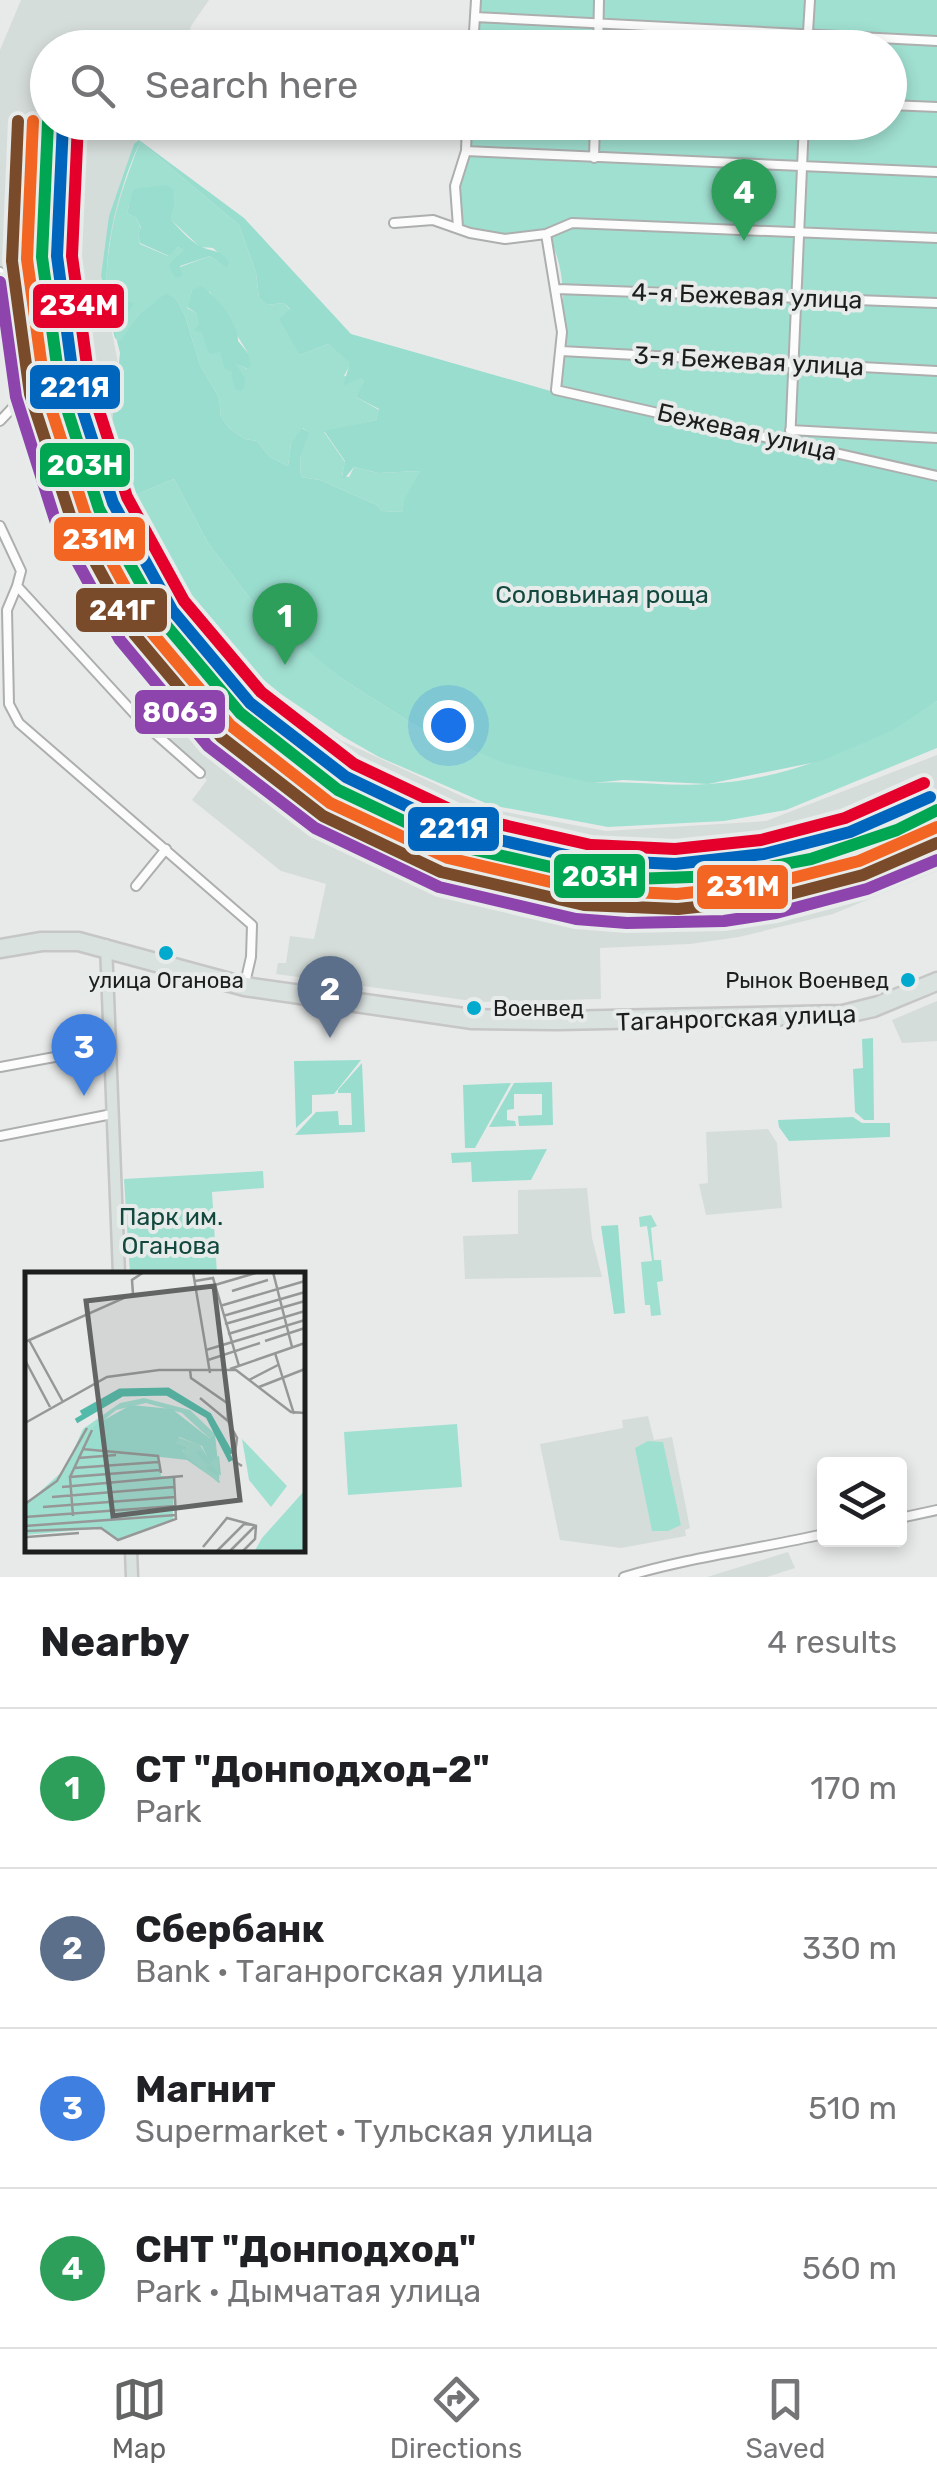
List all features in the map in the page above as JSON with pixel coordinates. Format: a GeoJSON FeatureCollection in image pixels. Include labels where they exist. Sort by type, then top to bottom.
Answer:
{"type":"FeatureCollection","features":[{"type":"Feature","properties":{"kind":"main road","name":"Таганрогская улица"},"geometry":{"type":"LineString","coordinates":[[0,949],[61,937],[244,986],[472,1015],[580,1020],[843,1018],[874,1011],[937,986]]}},
{"type":"Feature","properties":{"kind":"main road"},"geometry":{"type":"LineString","coordinates":[[106,948],[119,1272]]}},
{"type":"Feature","properties":{"kind":"main road","name":"Таганрогская улица"},"geometry":{"type":"LineString","coordinates":[[580,1020],[842,1011],[937,978]]}},
{"type":"Feature","properties":{"kind":"main road"},"geometry":{"type":"LineString","coordinates":[[130,1552],[132,1577]]}},
{"type":"Feature","properties":{"kind":"street"},"geometry":{"type":"LineString","coordinates":[[474,30],[476,0]]}},
{"type":"Feature","properties":{"kind":"street"},"geometry":{"type":"LineString","coordinates":[[599,0],[599,30]]}},
{"type":"Feature","properties":{"kind":"street"},"geometry":{"type":"LineString","coordinates":[[808,30],[810,0]]}},
{"type":"Feature","properties":{"kind":"street"},"geometry":{"type":"LineString","coordinates":[[475,16],[738,30]]}},
{"type":"Feature","properties":{"kind":"street"},"geometry":{"type":"LineString","coordinates":[[907,39],[937,40]]}},
{"type":"Feature","properties":{"kind":"street"},"geometry":{"type":"LineString","coordinates":[[907,105],[937,106]]}},
{"type":"Feature","properties":{"kind":"street"},"geometry":{"type":"LineString","coordinates":[[458,227],[455,186],[467,140]]}},
{"type":"Feature","properties":{"kind":"street"},"geometry":{"type":"LineString","coordinates":[[594,140],[594,158]]}},
{"type":"Feature","properties":{"kind":"street"},"geometry":{"type":"LineString","coordinates":[[790,443],[803,140]]}},
{"type":"Feature","properties":{"kind":"street"},"geometry":{"type":"LineString","coordinates":[[466,151],[937,172]]}},
{"type":"Feature","properties":{"kind":"street"},"geometry":{"type":"LineString","coordinates":[[394,224],[434,220],[470,233],[505,239],[546,234],[572,223],[937,238]]}},
{"type":"Feature","properties":{"kind":"street"},"geometry":{"type":"LineString","coordinates":[[546,234],[557,289],[561,351]]}},
{"type":"Feature","properties":{"kind":"street"},"geometry":{"type":"LineString","coordinates":[[0,272],[14,290],[22,386],[17,402],[0,421]]}},
{"type":"Feature","properties":{"kind":"street","name":"4-я Бежевая улица"},"geometry":{"type":"LineString","coordinates":[[557,289],[937,304]]}},
{"type":"Feature","properties":{"kind":"street","name":"3-я Бежевая улица"},"geometry":{"type":"LineString","coordinates":[[561,351],[937,371]]}},
{"type":"Feature","properties":{"kind":"street","name":"Бежевая улица"},"geometry":{"type":"LineString","coordinates":[[561,351],[556,390],[937,476]]}},
{"type":"Feature","properties":{"kind":"street"},"geometry":{"type":"LineString","coordinates":[[790,430],[937,438]]}},
{"type":"Feature","properties":{"kind":"street"},"geometry":{"type":"LineString","coordinates":[[0,526],[21,571],[7,610],[12,714],[252,925],[251,956],[244,986]]}},
{"type":"Feature","properties":{"kind":"street"},"geometry":{"type":"LineString","coordinates":[[18,586],[141,722],[200,773]]}},
{"type":"Feature","properties":{"kind":"street"},"geometry":{"type":"LineString","coordinates":[[136,886],[166,849]]}},
{"type":"Feature","properties":{"kind":"street"},"geometry":{"type":"LineString","coordinates":[[0,1067],[109,1047]]}},
{"type":"Feature","properties":{"kind":"street"},"geometry":{"type":"LineString","coordinates":[[0,1136],[112,1114]]}},
{"type":"Feature","properties":{"kind":"street"},"geometry":{"type":"LineString","coordinates":[[907,1516],[937,1510]]}},
{"type":"Feature","properties":{"kind":"street"},"geometry":{"type":"LineString","coordinates":[[624,1577],[690,1558],[728,1555],[817,1536]]}},
{"type":"Feature","properties":{"kind":"shaded area"},"geometry":{"type":"Polygon","coordinates":[[[21,0],[209,0],[190,30],[30,30],[30,140],[139,140],[134,144],[101,276],[119,368],[171,479],[121,501],[135,538],[225,657],[342,741],[490,809],[606,831],[766,821],[937,755],[937,871],[833,914],[739,937],[690,944],[600,948],[601,999],[479,1002],[276,974],[278,963],[286,963],[290,936],[314,939],[326,884],[281,871],[192,800],[207,780],[141,720],[164,697],[128,660],[89,591],[29,417],[10,290],[0,290],[0,50],[21,0]]]}},
{"type":"Feature","properties":{"kind":"shaded area"},"geometry":{"type":"Polygon","coordinates":[[[937,1001],[937,1041],[902,1043],[892,1020],[937,1001]]]}},
{"type":"Feature","properties":{"kind":"shaded area"},"geometry":{"type":"Polygon","coordinates":[[[768,1129],[777,1143],[782,1208],[706,1215],[699,1184],[708,1183],[706,1132],[768,1129]]]}},
{"type":"Feature","properties":{"kind":"shaded area"},"geometry":{"type":"Polygon","coordinates":[[[587,1188],[592,1238],[602,1277],[465,1279],[463,1236],[518,1234],[518,1190],[587,1188]]]}},
{"type":"Feature","properties":{"kind":"shaded area"},"geometry":{"type":"Polygon","coordinates":[[[648,1416],[654,1440],[672,1437],[690,1528],[685,1530],[686,1536],[621,1548],[560,1540],[540,1444],[623,1428],[622,1420],[648,1416]]]}},
{"type":"Feature","properties":{"kind":"shaded area"},"geometry":{"type":"Polygon","coordinates":[[[788,1552],[795,1568],[767,1577],[707,1577],[788,1552]]]}},
{"type":"Feature","properties":{"kind":"green space"},"geometry":{"type":"Polygon","coordinates":[[[478,0],[937,0],[937,479],[554,392],[563,288],[554,249],[545,232],[501,235],[469,229],[459,213],[458,201],[466,140],[907,140],[907,30],[476,30],[478,0]]]}},
{"type":"Feature","properties":{"kind":"green space","name":"Соловьиная роща"},"geometry":{"type":"Polygon","coordinates":[[[139,140],[244,218],[351,334],[554,392],[937,479],[937,701],[893,730],[821,761],[708,784],[623,780],[593,783],[504,763],[413,724],[342,679],[252,601],[208,543],[174,479],[125,499],[109,449],[120,353],[117,339],[120,341],[138,315],[166,293],[177,300],[185,316],[200,365],[219,398],[221,417],[245,439],[257,441],[270,457],[288,466],[291,443],[302,428],[309,433],[300,458],[301,477],[320,480],[377,505],[382,511],[403,512],[404,500],[420,471],[378,473],[354,467],[342,477],[345,461],[324,431],[376,420],[379,409],[356,397],[364,382],[361,378],[343,386],[350,363],[328,344],[300,355],[279,319],[290,309],[284,303],[266,305],[259,298],[256,273],[239,225],[140,142],[114,217],[107,276],[107,296],[134,303],[128,312],[112,321],[101,276],[109,216],[134,144],[139,140]]]}},
{"type":"Feature","properties":{"kind":"green space"},"geometry":{"type":"Polygon","coordinates":[[[140,142],[239,225],[256,273],[259,298],[266,305],[284,303],[290,310],[300,355],[328,344],[351,363],[344,376],[361,378],[365,383],[356,397],[379,410],[376,420],[324,432],[345,462],[342,476],[349,477],[354,467],[378,473],[420,471],[404,512],[382,511],[377,505],[320,480],[301,477],[300,458],[308,433],[303,428],[291,443],[288,466],[270,457],[257,441],[245,439],[229,428],[221,417],[219,398],[200,365],[177,300],[166,294],[138,315],[120,342],[115,338],[111,323],[115,316],[128,312],[121,301],[107,296],[108,256],[120,199],[140,142]],[[129,205],[127,213],[136,218],[141,229],[140,244],[168,256],[178,247],[185,250],[168,264],[180,267],[210,256],[225,267],[230,264],[213,248],[200,247],[169,218],[174,207],[129,205]],[[192,290],[187,308],[196,313],[209,347],[221,351],[240,391],[233,361],[247,369],[248,353],[210,292],[192,290]]]}},
{"type":"Feature","properties":{"kind":"green space"},"geometry":{"type":"Polygon","coordinates":[[[166,185],[173,189],[170,218],[194,242],[224,256],[230,264],[226,268],[210,256],[180,266],[182,276],[175,278],[168,264],[184,250],[178,247],[169,256],[140,243],[141,228],[136,218],[127,213],[133,189],[166,185]]]}},
{"type":"Feature","properties":{"kind":"green space"},"geometry":{"type":"Polygon","coordinates":[[[201,286],[226,310],[238,341],[248,353],[248,369],[235,363],[245,378],[240,391],[235,389],[220,352],[209,354],[202,333],[194,330],[199,324],[196,313],[187,307],[192,290],[201,286]]]}},
{"type":"Feature","properties":{"kind":"green space"},"geometry":{"type":"Polygon","coordinates":[[[174,479],[208,543],[252,601],[342,679],[413,724],[593,783],[694,785],[769,775],[856,745],[937,701],[937,748],[786,810],[724,821],[608,827],[490,805],[379,757],[344,737],[281,694],[227,650],[138,533],[125,499],[174,479]]]}},
{"type":"Feature","properties":{"kind":"green space"},"geometry":{"type":"Polygon","coordinates":[[[873,1038],[874,1120],[864,1120],[855,1112],[853,1069],[863,1068],[862,1039],[873,1038]]]}},
{"type":"Feature","properties":{"kind":"green space"},"geometry":{"type":"Polygon","coordinates":[[[361,1060],[334,1094],[312,1095],[312,1113],[296,1128],[294,1061],[361,1060]]]}},
{"type":"Feature","properties":{"kind":"green space"},"geometry":{"type":"Polygon","coordinates":[[[362,1063],[365,1132],[295,1135],[316,1112],[338,1111],[339,1125],[352,1125],[351,1093],[338,1090],[362,1063]]]}},
{"type":"Feature","properties":{"kind":"green space"},"geometry":{"type":"Polygon","coordinates":[[[552,1082],[553,1125],[519,1126],[518,1116],[542,1115],[542,1094],[514,1094],[514,1109],[507,1110],[507,1120],[515,1121],[516,1126],[489,1127],[514,1083],[552,1082]]]}},
{"type":"Feature","properties":{"kind":"green space"},"geometry":{"type":"Polygon","coordinates":[[[511,1083],[475,1148],[465,1148],[463,1085],[511,1083]]]}},
{"type":"Feature","properties":{"kind":"green space"},"geometry":{"type":"Polygon","coordinates":[[[853,1117],[862,1123],[890,1123],[890,1137],[789,1141],[778,1120],[853,1117]]]}},
{"type":"Feature","properties":{"kind":"green space"},"geometry":{"type":"Polygon","coordinates":[[[547,1149],[531,1180],[472,1182],[471,1162],[452,1163],[451,1153],[547,1149]]]}},
{"type":"Feature","properties":{"kind":"green space","name":"Парк им. Оганова"},"geometry":{"type":"Polygon","coordinates":[[[263,1171],[264,1188],[212,1192],[217,1272],[130,1272],[124,1179],[263,1171]]]}},
{"type":"Feature","properties":{"kind":"green space"},"geometry":{"type":"Polygon","coordinates":[[[651,1215],[657,1226],[651,1228],[654,1260],[661,1260],[663,1281],[657,1282],[661,1315],[651,1316],[650,1305],[645,1305],[641,1262],[652,1261],[647,1226],[640,1227],[639,1217],[651,1215]]]}},
{"type":"Feature","properties":{"kind":"green space"},"geometry":{"type":"Polygon","coordinates":[[[618,1225],[625,1313],[614,1314],[601,1226],[618,1225]]]}},
{"type":"Feature","properties":{"kind":"green space"},"geometry":{"type":"Polygon","coordinates":[[[457,1424],[462,1487],[348,1495],[344,1432],[457,1424]]]}},
{"type":"Feature","properties":{"kind":"green space"},"geometry":{"type":"Polygon","coordinates":[[[648,1441],[663,1442],[681,1525],[668,1531],[652,1531],[635,1448],[648,1441]]]}},
{"type":"Feature","properties":{"kind":"waterway"},"geometry":{"type":"LineString","coordinates":[[20,281],[38,416],[69,507],[113,592],[168,670],[234,738],[308,796],[391,843],[480,878],[587,899],[673,900],[775,892],[842,879],[937,843]]}},
{"type":"Feature","properties":{"kind":"waterway"},"geometry":{"type":"LineString","coordinates":[[32,291],[57,427],[108,552],[181,661],[275,752],[385,822],[508,867],[640,883],[780,869],[861,847],[937,815]]}},
{"type":"Feature","properties":{"kind":"transit line","name":"241Г"},"geometry":{"type":"LineString","coordinates":[[18,121],[12,261],[30,394],[71,518],[135,635],[221,737],[323,816],[441,872],[584,905],[678,909],[771,899],[863,875],[937,843]]}},
{"type":"Feature","properties":{"kind":"transit line","name":"231М"},"geometry":{"type":"LineString","coordinates":[[32,140],[27,259],[45,390],[85,513],[147,627],[230,725],[330,803],[448,858],[585,890],[677,894],[769,884],[859,861],[937,827]]}},
{"type":"Feature","properties":{"kind":"transit line","name":"203Н"},"geometry":{"type":"LineString","coordinates":[[47,140],[42,257],[60,387],[99,509],[160,618],[240,713],[338,790],[454,845],[586,875],[631,879],[721,876],[811,859],[897,830],[937,810]]}},
{"type":"Feature","properties":{"kind":"transit line","name":"221Я"},"geometry":{"type":"LineString","coordinates":[[62,140],[57,256],[74,384],[113,503],[172,610],[250,703],[346,777],[459,831],[588,860],[675,864],[764,854],[850,832],[930,797]]}},
{"type":"Feature","properties":{"kind":"transit line","name":"234М"},"geometry":{"type":"LineString","coordinates":[[77,140],[72,256],[89,380],[127,497],[184,601],[261,692],[354,764],[464,816],[591,845],[675,849],[761,840],[845,818],[924,783]]}},
{"type":"Feature","properties":{"kind":"transit line","name":"806Э"},"geometry":{"type":"LineString","coordinates":[[0,282],[16,397],[56,523],[120,640],[208,746],[315,828],[439,887],[576,919],[627,923],[724,921],[776,913],[867,889],[937,860]]}},
{"type":"Feature","properties":{"kind":"place","name":"СНТ \"Донподход\""},"geometry":{"type":"Point","coordinates":[744,241]}},
{"type":"Feature","properties":{"kind":"place","name":"СТ \"Донподход-2\""},"geometry":{"type":"Point","coordinates":[285,665]}},
{"type":"Feature","properties":{"kind":"place","name":"улица Оганова"},"geometry":{"type":"Point","coordinates":[166,953]}},
{"type":"Feature","properties":{"kind":"place","name":"Рынок Военвед"},"geometry":{"type":"Point","coordinates":[908,980]}},
{"type":"Feature","properties":{"kind":"place","name":"Военвед"},"geometry":{"type":"Point","coordinates":[474,1008]}},
{"type":"Feature","properties":{"kind":"place","name":"Сбербанк"},"geometry":{"type":"Point","coordinates":[330,1038]}},
{"type":"Feature","properties":{"kind":"place","name":"Магнит"},"geometry":{"type":"Point","coordinates":[84,1096]}}]}
